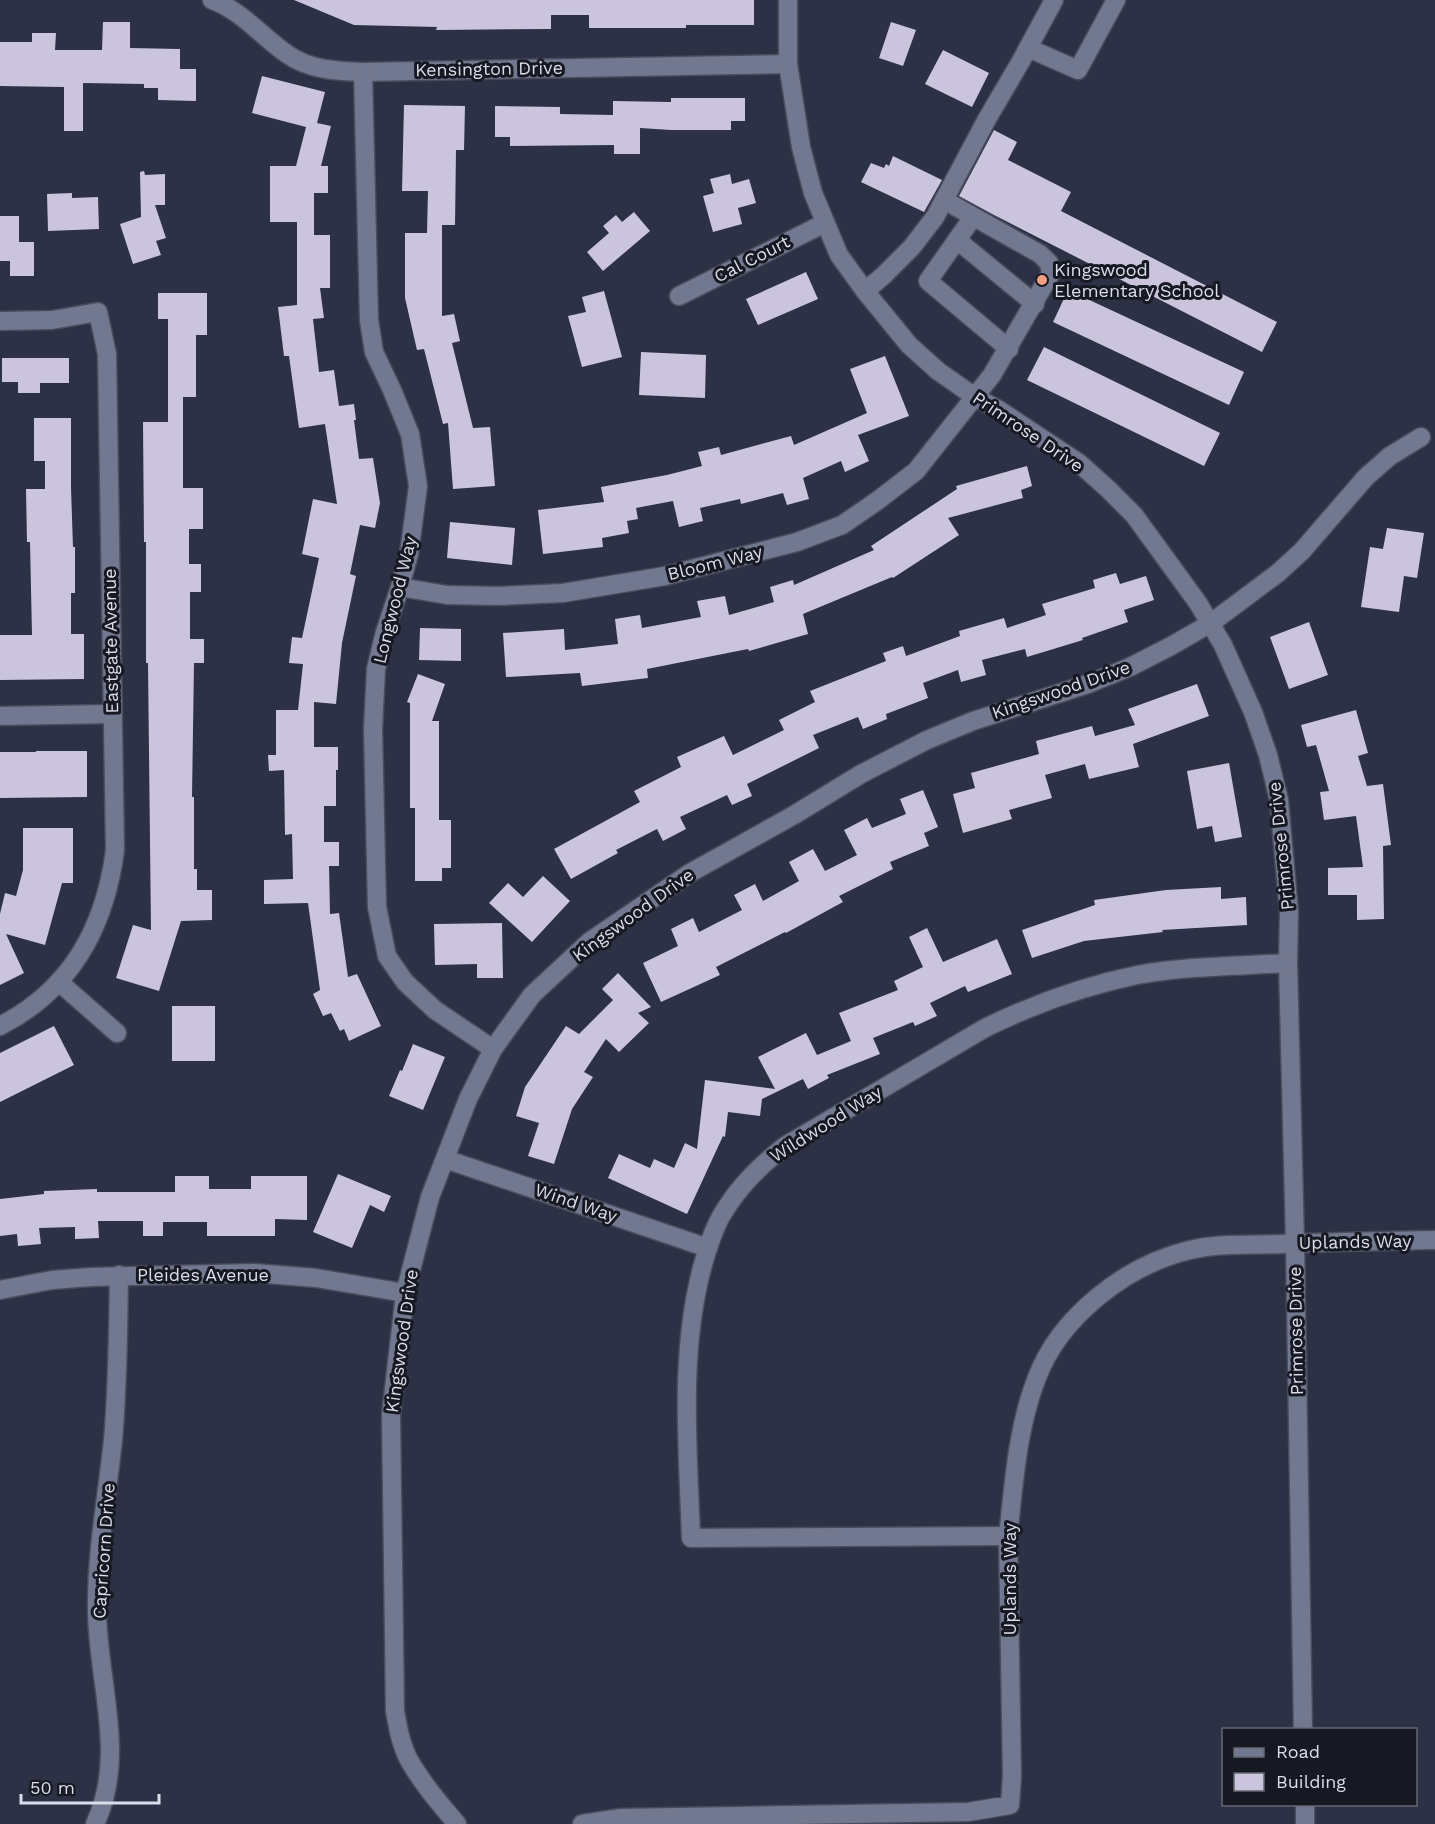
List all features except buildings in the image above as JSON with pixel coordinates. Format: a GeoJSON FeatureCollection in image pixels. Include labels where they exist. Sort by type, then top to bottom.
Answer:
{"type":"FeatureCollection","features":[{"type":"Feature","properties":{"kind":"street","name":"Kensington Drive"},"geometry":{"type":"LineString","coordinates":[[212,0],[243,17],[288,55],[335,71],[788,64]]}},
{"type":"Feature","properties":{"kind":"street","name":"Primrose Drive"},"geometry":{"type":"LineString","coordinates":[[788,0],[788,64],[801,147],[813,192],[839,255],[909,345],[975,397],[999,410],[1079,463],[1134,515],[1211,623],[1234,666],[1268,755],[1279,800],[1289,912],[1288,963],[1303,1728]]}},
{"type":"Feature","properties":{"kind":"street"},"geometry":{"type":"LineString","coordinates":[[865,291],[912,247],[935,217],[1054,0]]}},
{"type":"Feature","properties":{"kind":"street"},"geometry":{"type":"LineString","coordinates":[[1028,48],[1078,70],[1116,0]]}},
{"type":"Feature","properties":{"kind":"street","name":"Longwood Way"},"geometry":{"type":"LineString","coordinates":[[363,72],[369,320],[374,352],[410,434],[418,486],[409,554],[376,669],[373,729],[377,907],[387,956],[405,982],[435,1010],[494,1049]]}},
{"type":"Feature","properties":{"kind":"street","name":"Bloom Way"},"geometry":{"type":"LineString","coordinates":[[400,587],[447,595],[500,596],[563,593],[665,576],[797,543],[842,525],[877,501],[916,471],[993,375],[1051,273],[1049,263],[1040,254],[944,200]]}},
{"type":"Feature","properties":{"kind":"street"},"geometry":{"type":"LineString","coordinates":[[973,217],[928,281],[1009,348]]}},
{"type":"Feature","properties":{"kind":"street","name":"Cal Court"},"geometry":{"type":"LineString","coordinates":[[679,296],[825,223]]}},
{"type":"Feature","properties":{"kind":"street"},"geometry":{"type":"LineString","coordinates":[[957,240],[1035,304]]}},
{"type":"Feature","properties":{"kind":"street","name":"Eastgate Avenue"},"geometry":{"type":"LineString","coordinates":[[0,321],[52,320],[98,312],[107,354],[115,850],[104,908],[77,960],[37,1002],[0,1026]]}},
{"type":"Feature","properties":{"kind":"street","name":"Kingswood Drive"},"geometry":{"type":"LineString","coordinates":[[457,1824],[423,1781],[409,1759],[399,1735],[395,1711],[391,1415],[405,1293],[430,1197],[468,1099],[494,1049],[532,995],[589,942],[690,873],[794,815],[861,774],[927,740],[973,721],[1088,684],[1150,657],[1211,623],[1278,573],[1302,551],[1366,477],[1390,456],[1421,437]]}},
{"type":"Feature","properties":{"kind":"street"},"geometry":{"type":"LineString","coordinates":[[0,716],[112,714]]}},
{"type":"Feature","properties":{"kind":"street","name":"Wildwood Way"},"geometry":{"type":"LineString","coordinates":[[1008,1536],[691,1538],[687,1419],[689,1355],[696,1292],[708,1248],[722,1215],[736,1193],[756,1170],[785,1146],[993,1024],[1018,1012],[1068,993],[1130,977],[1193,969],[1288,963]]}},
{"type":"Feature","properties":{"kind":"street"},"geometry":{"type":"LineString","coordinates":[[58,982],[117,1034]]}},
{"type":"Feature","properties":{"kind":"street","name":"Wind Way"},"geometry":{"type":"LineString","coordinates":[[445,1158],[708,1248]]}},
{"type":"Feature","properties":{"kind":"street","name":"Uplands Way"},"geometry":{"type":"LineString","coordinates":[[582,1824],[621,1818],[968,1812],[1010,1806],[1012,1776],[1008,1536],[1019,1435],[1033,1390],[1047,1356],[1060,1334],[1096,1298],[1154,1262],[1172,1256],[1209,1247],[1435,1240]]}},
{"type":"Feature","properties":{"kind":"street","name":"Pleides Avenue"},"geometry":{"type":"LineString","coordinates":[[0,1290],[52,1281],[119,1275],[254,1273],[316,1278],[405,1293]]}},
{"type":"Feature","properties":{"kind":"street","name":"Capricorn Drive"},"geometry":{"type":"LineString","coordinates":[[95,1824],[100,1814],[110,1774],[111,1745],[97,1612],[117,1388],[119,1275]]}},
{"type":"Feature","properties":{"kind":"street"},"geometry":{"type":"LineString","coordinates":[[1305,1806],[1305,1824]]}},
{"type":"Feature","properties":{"kind":"place","name":"Kingswood Elementary School"},"geometry":{"type":"Point","coordinates":[1042,280]}}]}
